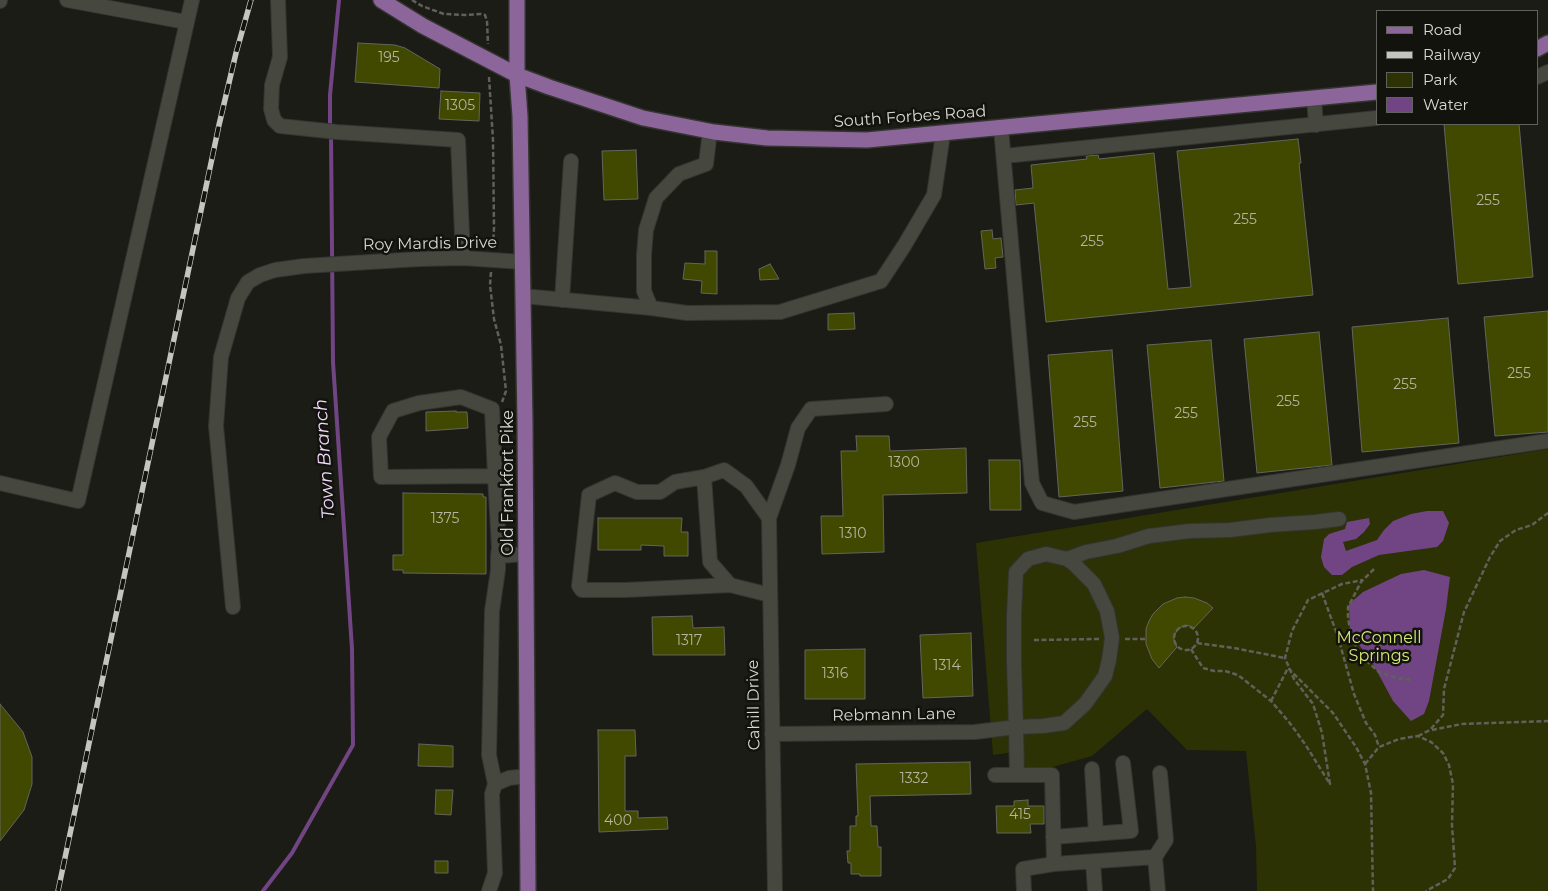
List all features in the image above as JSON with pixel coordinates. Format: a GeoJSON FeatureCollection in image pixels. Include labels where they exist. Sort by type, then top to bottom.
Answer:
{"type":"FeatureCollection","features":[{"type":"Feature","properties":{"kind":"main road","name":"South Forbes Road"},"geometry":{"type":"LineString","coordinates":[[381,0],[423,26],[518,75],[599,104],[644,118],[710,131],[767,138],[867,140],[1376,92]]}},
{"type":"Feature","properties":{"kind":"main road","name":"Old Frankfort Pike"},"geometry":{"type":"LineString","coordinates":[[516,0],[523,262],[528,891]]}},
{"type":"Feature","properties":{"kind":"street"},"geometry":{"type":"LineString","coordinates":[[67,0],[186,22]]}},
{"type":"Feature","properties":{"kind":"street"},"geometry":{"type":"LineString","coordinates":[[0,483],[78,501],[192,0]]}},
{"type":"Feature","properties":{"kind":"street"},"geometry":{"type":"LineString","coordinates":[[278,0],[280,57],[272,85],[271,109],[274,120],[280,126],[298,128],[458,140],[462,258]]}},
{"type":"Feature","properties":{"kind":"street"},"geometry":{"type":"LineString","coordinates":[[1314,98],[1316,125]]}},
{"type":"Feature","properties":{"kind":"street"},"geometry":{"type":"LineString","coordinates":[[1004,156],[1376,118]]}},
{"type":"Feature","properties":{"kind":"street"},"geometry":{"type":"LineString","coordinates":[[1001,128],[1032,483],[1042,503],[1074,512],[1548,441]]}},
{"type":"Feature","properties":{"kind":"street"},"geometry":{"type":"LineString","coordinates":[[651,308],[644,291],[644,255],[646,230],[656,198],[679,174],[706,164],[710,131]]}},
{"type":"Feature","properties":{"kind":"street"},"geometry":{"type":"LineString","coordinates":[[523,296],[687,313],[780,312],[881,281],[934,195],[943,134]]}},
{"type":"Feature","properties":{"kind":"street"},"geometry":{"type":"LineString","coordinates":[[562,300],[571,161]]}},
{"type":"Feature","properties":{"kind":"street","name":"Roy Mardis Drive"},"geometry":{"type":"LineString","coordinates":[[233,607],[216,426],[221,357],[238,298],[248,282],[260,275],[275,270],[304,266],[462,258],[523,262]]}},
{"type":"Feature","properties":{"kind":"street"},"geometry":{"type":"LineString","coordinates":[[488,891],[495,873],[492,794],[495,784],[489,745],[492,611],[498,570],[498,556],[495,476],[492,409],[461,397],[419,403],[393,411],[379,437],[381,477],[495,476]]}},
{"type":"Feature","properties":{"kind":"street"},"geometry":{"type":"LineString","coordinates":[[769,518],[788,465],[798,428],[811,409],[886,404]]}},
{"type":"Feature","properties":{"kind":"street"},"geometry":{"type":"LineString","coordinates":[[769,518],[746,486],[724,470],[704,477],[675,482],[660,492],[637,492],[616,483],[590,496],[579,586],[582,590],[626,590],[730,585],[770,595]]}},
{"type":"Feature","properties":{"kind":"street"},"geometry":{"type":"LineString","coordinates":[[704,477],[710,562],[730,585]]}},
{"type":"Feature","properties":{"kind":"street","name":"Cahill Drive"},"geometry":{"type":"LineString","coordinates":[[769,518],[775,891]]}},
{"type":"Feature","properties":{"kind":"street"},"geometry":{"type":"LineString","coordinates":[[1018,775],[1014,616],[1016,572],[1028,559],[1046,554],[1066,559],[1149,536],[1338,520]]}},
{"type":"Feature","properties":{"kind":"street"},"geometry":{"type":"LineString","coordinates":[[498,556],[526,554]]}},
{"type":"Feature","properties":{"kind":"street","name":"Rebmann Lane"},"geometry":{"type":"LineString","coordinates":[[772,734],[974,732],[1043,726],[1064,722],[1085,704],[1104,676],[1109,660],[1112,638],[1107,611],[1094,584],[1074,564],[1066,559]]}},
{"type":"Feature","properties":{"kind":"street"},"geometry":{"type":"LineString","coordinates":[[1054,837],[1131,831],[1123,763]]}},
{"type":"Feature","properties":{"kind":"street"},"geometry":{"type":"LineString","coordinates":[[1092,769],[1096,834]]}},
{"type":"Feature","properties":{"kind":"street"},"geometry":{"type":"LineString","coordinates":[[1158,891],[1155,856],[1166,840],[1160,773]]}},
{"type":"Feature","properties":{"kind":"street"},"geometry":{"type":"LineString","coordinates":[[995,775],[1052,775],[1054,864]]}},
{"type":"Feature","properties":{"kind":"street"},"geometry":{"type":"LineString","coordinates":[[495,784],[509,778],[527,776]]}},
{"type":"Feature","properties":{"kind":"street"},"geometry":{"type":"LineString","coordinates":[[1024,891],[1023,869],[1054,864],[1155,856]]}},
{"type":"Feature","properties":{"kind":"street"},"geometry":{"type":"LineString","coordinates":[[1093,862],[1095,891]]}},
{"type":"Feature","properties":{"kind":"path"},"geometry":{"type":"LineString","coordinates":[[412,0],[444,14],[485,15],[488,21],[487,27]]}},
{"type":"Feature","properties":{"kind":"path"},"geometry":{"type":"LineString","coordinates":[[1430,730],[1443,714],[1444,689],[1464,612],[1490,557],[1500,541],[1516,530],[1532,525],[1548,513]]}},
{"type":"Feature","properties":{"kind":"path"},"geometry":{"type":"LineString","coordinates":[[1374,570],[1363,580],[1348,607],[1351,637],[1362,657],[1379,672],[1397,678],[1412,680]]}},
{"type":"Feature","properties":{"kind":"path"},"geometry":{"type":"LineString","coordinates":[[1191,648],[1203,668],[1238,675],[1271,701],[1305,744],[1330,784],[1322,733],[1313,704],[1294,679],[1285,658],[1292,631],[1308,600],[1342,584],[1363,580]]}},
{"type":"Feature","properties":{"kind":"path"},"geometry":{"type":"LineString","coordinates":[[1322,592],[1338,637],[1354,694],[1366,723],[1375,736],[1379,747]]}},
{"type":"Feature","properties":{"kind":"path"},"geometry":{"type":"LineString","coordinates":[[1185,625],[1194,628],[1198,635],[1197,643],[1191,648],[1184,650],[1176,644],[1174,636],[1178,629],[1185,625]]}},
{"type":"Feature","properties":{"kind":"path"},"geometry":{"type":"LineString","coordinates":[[1034,640],[1108,639]]}},
{"type":"Feature","properties":{"kind":"path"},"geometry":{"type":"LineString","coordinates":[[1122,639],[1146,639]]}},
{"type":"Feature","properties":{"kind":"path"},"geometry":{"type":"LineString","coordinates":[[1197,643],[1285,658]]}},
{"type":"Feature","properties":{"kind":"path"},"geometry":{"type":"LineString","coordinates":[[1271,701],[1288,668]]}},
{"type":"Feature","properties":{"kind":"path"},"geometry":{"type":"LineString","coordinates":[[1288,668],[1333,713],[1365,764],[1371,793],[1373,891]]}},
{"type":"Feature","properties":{"kind":"path"},"geometry":{"type":"LineString","coordinates":[[1365,764],[1379,747],[1399,739],[1418,736],[1430,730],[1462,724],[1548,721]]}},
{"type":"Feature","properties":{"kind":"path"},"geometry":{"type":"LineString","coordinates":[[1418,736],[1431,742],[1443,753],[1449,765],[1453,784],[1452,824],[1455,868],[1448,879],[1426,891]]}},
{"type":"Feature","properties":{"kind":"green space","name":"McConnell Springs"},"geometry":{"type":"Polygon","coordinates":[[[1548,449],[1548,891],[1257,891],[1256,847],[1246,751],[1187,750],[1147,709],[1092,756],[1027,774],[1021,751],[993,755],[976,543],[1548,449]]]}},
{"type":"Feature","properties":{"kind":"water"},"geometry":{"type":"Polygon","coordinates":[[[1443,511],[1449,523],[1443,541],[1437,547],[1379,555],[1352,567],[1342,575],[1332,575],[1324,567],[1321,557],[1324,539],[1329,534],[1345,529],[1347,522],[1369,518],[1370,524],[1356,539],[1343,542],[1346,551],[1377,540],[1393,521],[1411,514],[1443,511]]]}},
{"type":"Feature","properties":{"kind":"water"},"geometry":{"type":"Polygon","coordinates":[[[1424,570],[1450,577],[1429,701],[1424,714],[1411,721],[1393,701],[1372,662],[1350,633],[1349,604],[1363,592],[1401,574],[1424,570]]]}},
{"type":"Feature","properties":{"kind":"building"},"geometry":{"type":"Polygon","coordinates":[[[358,43],[395,45],[405,48],[440,69],[439,88],[355,82],[358,43]]]}},
{"type":"Feature","properties":{"kind":"building"},"geometry":{"type":"Polygon","coordinates":[[[441,91],[480,93],[479,121],[439,119],[441,91]]]}},
{"type":"Feature","properties":{"kind":"building"},"geometry":{"type":"Polygon","coordinates":[[[1444,125],[1519,125],[1533,277],[1458,284],[1444,125]]]}},
{"type":"Feature","properties":{"kind":"building"},"geometry":{"type":"Polygon","coordinates":[[[1298,139],[1313,295],[1046,322],[1034,203],[1016,205],[1015,190],[1033,188],[1031,165],[1087,159],[1086,156],[1098,155],[1099,159],[1154,153],[1168,289],[1191,287],[1177,151],[1298,139]]]}},
{"type":"Feature","properties":{"kind":"building"},"geometry":{"type":"Polygon","coordinates":[[[636,150],[638,199],[604,200],[602,151],[636,150]]]}},
{"type":"Feature","properties":{"kind":"building"},"geometry":{"type":"Polygon","coordinates":[[[992,230],[993,239],[1001,238],[1003,257],[995,258],[996,268],[985,269],[981,231],[992,230]]]}},
{"type":"Feature","properties":{"kind":"building"},"geometry":{"type":"Polygon","coordinates":[[[705,251],[717,251],[717,294],[701,293],[702,281],[683,279],[685,263],[705,264],[705,251]]]}},
{"type":"Feature","properties":{"kind":"building"},"geometry":{"type":"Polygon","coordinates":[[[770,264],[779,279],[760,280],[759,269],[770,264]]]}},
{"type":"Feature","properties":{"kind":"building"},"geometry":{"type":"Polygon","coordinates":[[[1548,311],[1548,432],[1495,436],[1484,317],[1548,311]]]}},
{"type":"Feature","properties":{"kind":"building"},"geometry":{"type":"Polygon","coordinates":[[[854,313],[855,329],[828,330],[828,314],[854,313]]]}},
{"type":"Feature","properties":{"kind":"building"},"geometry":{"type":"Polygon","coordinates":[[[1448,318],[1459,443],[1362,452],[1352,327],[1448,318]]]}},
{"type":"Feature","properties":{"kind":"building"},"geometry":{"type":"Polygon","coordinates":[[[1319,332],[1332,465],[1257,473],[1244,339],[1319,332]]]}},
{"type":"Feature","properties":{"kind":"building"},"geometry":{"type":"Polygon","coordinates":[[[1211,340],[1224,481],[1160,488],[1147,345],[1211,340]]]}},
{"type":"Feature","properties":{"kind":"building"},"geometry":{"type":"Polygon","coordinates":[[[1112,350],[1123,491],[1059,497],[1048,355],[1112,350]]]}},
{"type":"Feature","properties":{"kind":"building"},"geometry":{"type":"Polygon","coordinates":[[[426,412],[467,412],[468,428],[426,431],[426,412]]]}},
{"type":"Feature","properties":{"kind":"building"},"geometry":{"type":"Polygon","coordinates":[[[856,436],[889,436],[890,451],[966,448],[967,493],[883,495],[884,552],[822,554],[821,516],[843,516],[841,451],[857,451],[856,436]]]}},
{"type":"Feature","properties":{"kind":"building"},"geometry":{"type":"Polygon","coordinates":[[[989,460],[1020,460],[1021,510],[990,510],[989,460]]]}},
{"type":"Feature","properties":{"kind":"building"},"geometry":{"type":"Polygon","coordinates":[[[403,493],[483,494],[483,497],[486,497],[486,574],[403,573],[403,570],[393,570],[393,555],[403,555],[403,493]]]}},
{"type":"Feature","properties":{"kind":"building"},"geometry":{"type":"Polygon","coordinates":[[[598,518],[682,518],[681,532],[688,532],[688,556],[664,556],[664,546],[641,545],[641,550],[598,550],[598,518]]]}},
{"type":"Feature","properties":{"kind":"building"},"geometry":{"type":"Polygon","coordinates":[[[1185,597],[1207,603],[1213,608],[1194,628],[1185,625],[1178,629],[1174,636],[1177,647],[1159,668],[1152,659],[1146,644],[1146,629],[1153,614],[1163,604],[1185,597]]]}},
{"type":"Feature","properties":{"kind":"building"},"geometry":{"type":"Polygon","coordinates":[[[692,616],[693,628],[724,627],[725,655],[653,655],[652,617],[692,616]]]}},
{"type":"Feature","properties":{"kind":"building"},"geometry":{"type":"Polygon","coordinates":[[[971,633],[973,696],[923,698],[920,635],[971,633]]]}},
{"type":"Feature","properties":{"kind":"building"},"geometry":{"type":"Polygon","coordinates":[[[865,649],[865,699],[805,699],[805,650],[865,649]]]}},
{"type":"Feature","properties":{"kind":"building"},"geometry":{"type":"Polygon","coordinates":[[[0,704],[23,732],[32,757],[32,784],[24,810],[0,841],[0,704]]]}},
{"type":"Feature","properties":{"kind":"building"},"geometry":{"type":"Polygon","coordinates":[[[598,730],[635,730],[636,756],[625,756],[625,811],[638,811],[638,818],[667,817],[668,829],[599,832],[598,730]]]}},
{"type":"Feature","properties":{"kind":"building"},"geometry":{"type":"Polygon","coordinates":[[[419,744],[453,746],[453,767],[418,766],[419,744]]]}},
{"type":"Feature","properties":{"kind":"building"},"geometry":{"type":"Polygon","coordinates":[[[970,762],[971,794],[870,796],[871,826],[877,826],[878,847],[881,847],[881,876],[851,874],[851,863],[848,863],[847,851],[850,851],[850,826],[856,826],[856,816],[858,816],[856,764],[970,762]]]}},
{"type":"Feature","properties":{"kind":"building"},"geometry":{"type":"Polygon","coordinates":[[[436,790],[453,790],[451,815],[435,814],[436,790]]]}},
{"type":"Feature","properties":{"kind":"building"},"geometry":{"type":"Polygon","coordinates":[[[1028,800],[1028,806],[1044,806],[1044,824],[1030,824],[1031,833],[997,833],[996,806],[1014,806],[1014,801],[1028,800]]]}},
{"type":"Feature","properties":{"kind":"building"},"geometry":{"type":"Polygon","coordinates":[[[435,861],[448,861],[448,873],[435,873],[435,861]]]}},
{"type":"Feature","properties":{"kind":"waterway","name":"Town Branch"},"geometry":{"type":"LineString","coordinates":[[330,127],[330,95],[339,0]]}},
{"type":"Feature","properties":{"kind":"waterway","name":"Town Branch"},"geometry":{"type":"LineString","coordinates":[[263,891],[292,853],[353,745],[352,649],[333,362],[331,134]]}},
{"type":"Feature","properties":{"kind":"railway"},"geometry":{"type":"LineString","coordinates":[[58,891],[219,125],[251,0]]}}]}
